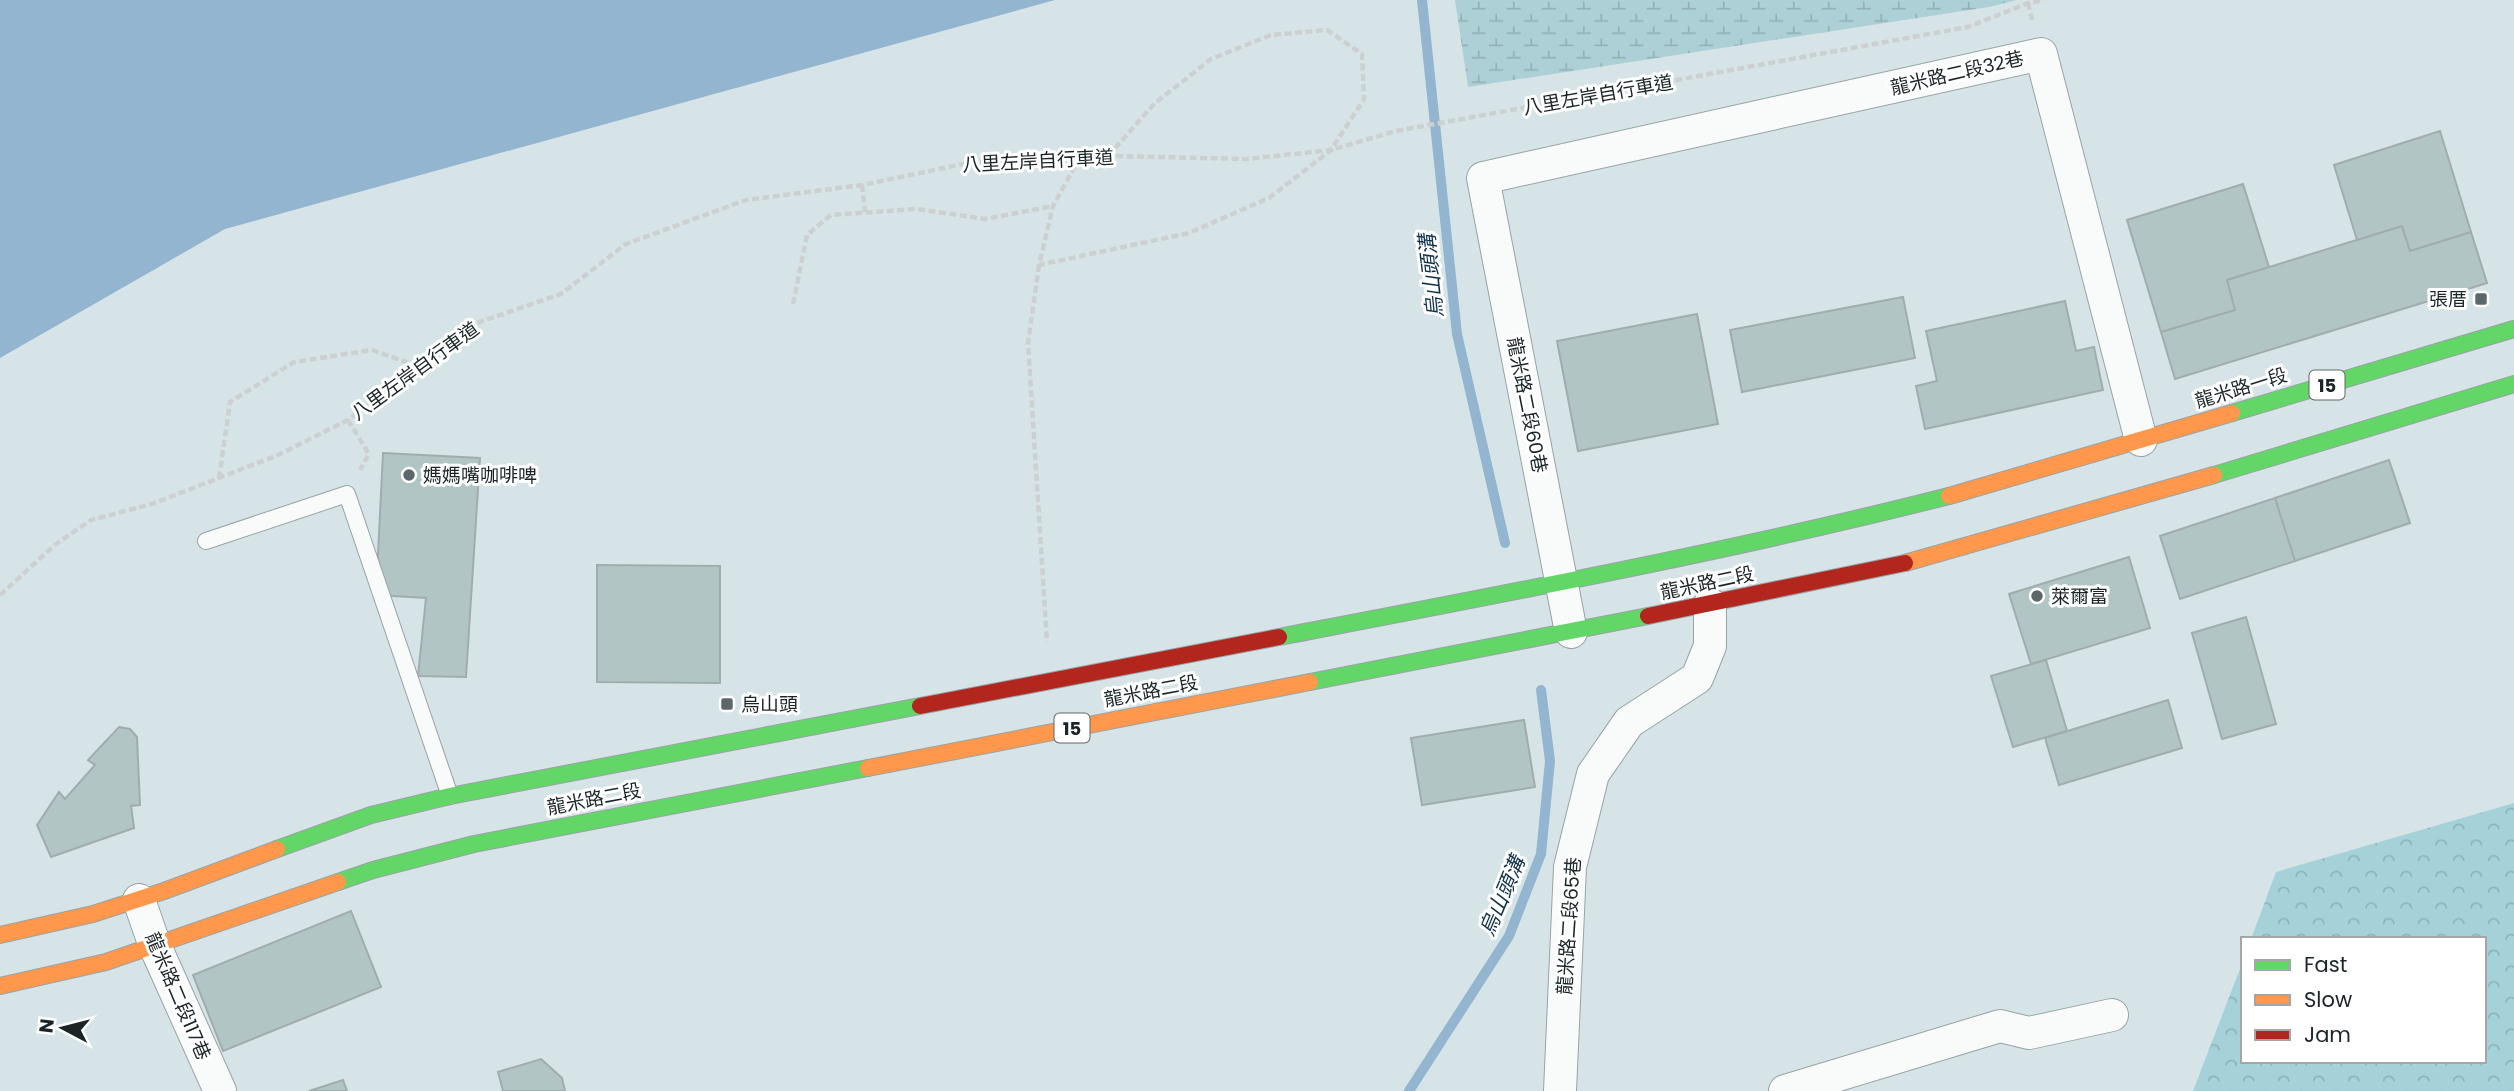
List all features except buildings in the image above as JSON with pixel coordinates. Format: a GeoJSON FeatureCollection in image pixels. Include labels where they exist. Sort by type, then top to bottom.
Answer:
{"type":"FeatureCollection","features":[{"type":"Feature","properties":{"kind":"main road","name":"龍米路一段"},"geometry":{"type":"LineString","coordinates":[[2141,440],[2514,329]]}},
{"type":"Feature","properties":{"kind":"main road","name":"龍米路二段"},"geometry":{"type":"LineString","coordinates":[[0,986],[106,962],[373,870],[474,844],[1571,632],[1900,564],[2151,494],[2514,384]]}},
{"type":"Feature","properties":{"kind":"main road","name":"龍米路二段"},"geometry":{"type":"LineString","coordinates":[[0,935],[93,914],[139,900],[371,816],[450,796],[1562,583],[1831,526],[1999,483],[2141,440]]}},
{"type":"Feature","properties":{"kind":"street","name":"龍米路二段32巷"},"geometry":{"type":"LineString","coordinates":[[1483,178],[2041,54],[2141,440]]}},
{"type":"Feature","properties":{"kind":"street","name":"龍米路二段60巷"},"geometry":{"type":"LineString","coordinates":[[1483,178],[1571,632]]}},
{"type":"Feature","properties":{"kind":"street","name":"龍米路二段65巷"},"geometry":{"type":"LineString","coordinates":[[1560,1091],[1570,867],[1593,774],[1629,722],[1697,678],[1710,646],[1710,604]]}},
{"type":"Feature","properties":{"kind":"street","name":"龍米路二段117巷"},"geometry":{"type":"LineString","coordinates":[[139,900],[155,946],[220,1091]]}},
{"type":"Feature","properties":{"kind":"street"},"geometry":{"type":"LineString","coordinates":[[1785,1091],[2000,1026],[2029,1033],[2112,1015]]}},
{"type":"Feature","properties":{"kind":"lane"},"geometry":{"type":"LineString","coordinates":[[206,541],[347,494],[450,796]]}},
{"type":"Feature","properties":{"kind":"path","name":"八里左岸自行車道"},"geometry":{"type":"LineString","coordinates":[[0,595],[56,544],[91,520],[152,504],[278,455],[348,420],[474,324],[561,294],[625,244],[746,200],[862,185],[973,162],[1080,156],[1247,159],[1331,150],[1396,131],[1968,27],[2028,3],[2044,0]]}},
{"type":"Feature","properties":{"kind":"path"},"geometry":{"type":"LineString","coordinates":[[1039,265],[1189,233],[1269,198],[1331,150],[1364,99],[1362,54],[1326,30],[1271,34],[1211,59],[1155,103],[1109,156]]}},
{"type":"Feature","properties":{"kind":"path"},"geometry":{"type":"LineString","coordinates":[[1050,681],[1028,343],[1039,265],[1053,206],[1080,156]]}},
{"type":"Feature","properties":{"kind":"path"},"geometry":{"type":"LineString","coordinates":[[862,185],[865,212]]}},
{"type":"Feature","properties":{"kind":"path"},"geometry":{"type":"LineString","coordinates":[[793,304],[807,235],[831,215],[916,209],[985,219],[1053,206]]}},
{"type":"Feature","properties":{"kind":"path"},"geometry":{"type":"LineString","coordinates":[[219,478],[230,402],[294,362],[372,350],[418,366]]}},
{"type":"Feature","properties":{"kind":"path"},"geometry":{"type":"LineString","coordinates":[[347,494],[369,454],[348,420]]}},
{"type":"Feature","properties":{"kind":"green space"},"geometry":{"type":"Polygon","coordinates":[[[1455,0],[2017,0],[1989,7],[1468,87],[1455,0]]]}},
{"type":"Feature","properties":{"kind":"green space"},"geometry":{"type":"Polygon","coordinates":[[[2514,803],[2514,1091],[2193,1091],[2241,966],[2241,1063],[2486,1063],[2486,937],[2252,937],[2276,872],[2514,803]]]}},
{"type":"Feature","properties":{"kind":"shaded area"},"geometry":{"type":"Polygon","coordinates":[[[0,0],[1055,0],[225,229],[0,358],[0,0]]]}},
{"type":"Feature","properties":{"kind":"waterway","name":"烏山頭溝"},"geometry":{"type":"LineString","coordinates":[[1422,0],[1457,334],[1505,543]]}},
{"type":"Feature","properties":{"kind":"waterway","name":"烏山頭溝"},"geometry":{"type":"LineString","coordinates":[[1409,1091],[1509,936],[1541,854],[1550,761],[1541,690]]}},
{"type":"Feature","properties":{"kind":"traffic: fast"},"geometry":{"type":"LineString","coordinates":[[2232,413],[2514,329]]}},
{"type":"Feature","properties":{"kind":"traffic: fast"},"geometry":{"type":"LineString","coordinates":[[2214,475],[2514,384]]}},
{"type":"Feature","properties":{"kind":"traffic: fast"},"geometry":{"type":"LineString","coordinates":[[1279,637],[1699,554],[1949,496]]}},
{"type":"Feature","properties":{"kind":"traffic: fast"},"geometry":{"type":"LineString","coordinates":[[1310,682],[1648,616]]}},
{"type":"Feature","properties":{"kind":"traffic: fast"},"geometry":{"type":"LineString","coordinates":[[277,849],[371,815],[450,796],[920,706]]}},
{"type":"Feature","properties":{"kind":"traffic: fast"},"geometry":{"type":"LineString","coordinates":[[338,882],[373,870],[474,844],[868,768]]}},
{"type":"Feature","properties":{"kind":"traffic: slow"},"geometry":{"type":"LineString","coordinates":[[1949,496],[2232,413]]}},
{"type":"Feature","properties":{"kind":"traffic: slow"},"geometry":{"type":"LineString","coordinates":[[1905,563],[2214,475]]}},
{"type":"Feature","properties":{"kind":"traffic: slow"},"geometry":{"type":"LineString","coordinates":[[868,768],[1310,682]]}},
{"type":"Feature","properties":{"kind":"traffic: slow"},"geometry":{"type":"LineString","coordinates":[[0,935],[93,914],[277,849]]}},
{"type":"Feature","properties":{"kind":"traffic: slow"},"geometry":{"type":"LineString","coordinates":[[0,986],[106,962],[338,882]]}},
{"type":"Feature","properties":{"kind":"traffic: jam"},"geometry":{"type":"LineString","coordinates":[[1648,616],[1905,563]]}},
{"type":"Feature","properties":{"kind":"traffic: jam"},"geometry":{"type":"LineString","coordinates":[[920,706],[1279,637]]}},
{"type":"Feature","properties":{"kind":"place","name":"張厝"},"geometry":{"type":"Point","coordinates":[2481,299]}},
{"type":"Feature","properties":{"kind":"place","name":"媽媽嘴咖啡啤"},"geometry":{"type":"Point","coordinates":[409,475]}},
{"type":"Feature","properties":{"kind":"place","name":"萊爾富"},"geometry":{"type":"Point","coordinates":[2037,596]}},
{"type":"Feature","properties":{"kind":"place","name":"烏山頭"},"geometry":{"type":"Point","coordinates":[727,704]}}]}
